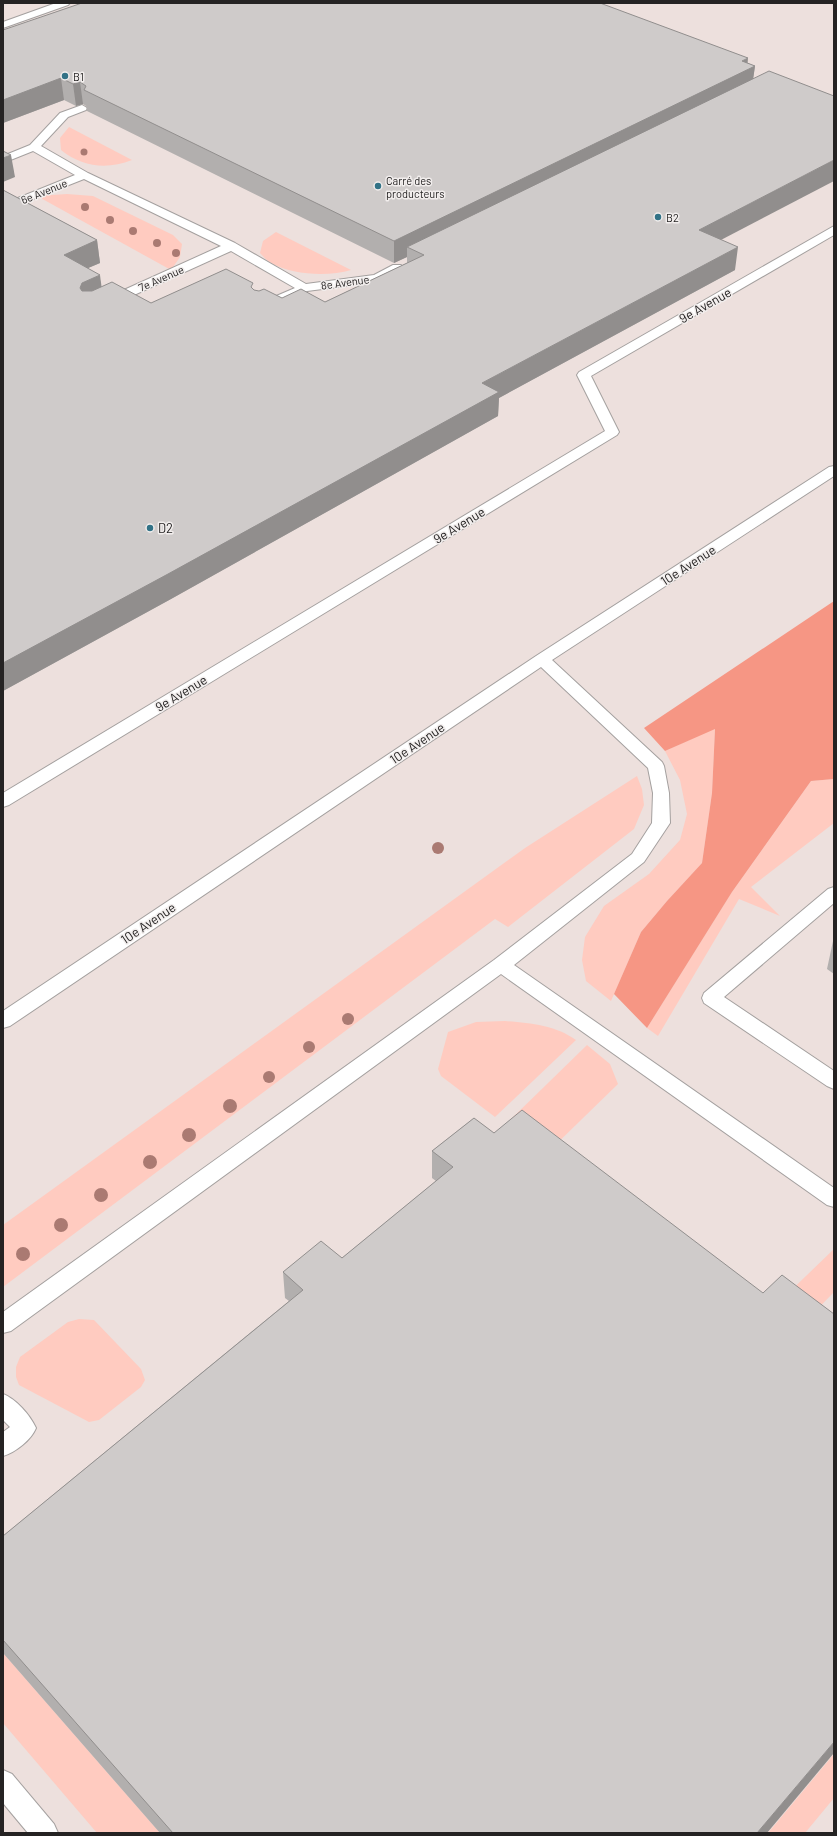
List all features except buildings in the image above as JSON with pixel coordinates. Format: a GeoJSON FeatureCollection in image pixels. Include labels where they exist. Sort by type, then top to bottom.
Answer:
{"type":"FeatureCollection","features":[{"type":"Feature","properties":{"kind":"lane"},"geometry":{"type":"LineString","coordinates":[[3,25],[65,3]]}},
{"type":"Feature","properties":{"kind":"lane"},"geometry":{"type":"LineString","coordinates":[[3,160],[34,148],[64,115],[82,108]]}},
{"type":"Feature","properties":{"kind":"lane"},"geometry":{"type":"LineString","coordinates":[[34,148],[84,175],[231,246],[304,288]]}},
{"type":"Feature","properties":{"kind":"lane","name":"6e Avenue"},"geometry":{"type":"LineString","coordinates":[[3,208],[84,175]]}},
{"type":"Feature","properties":{"kind":"lane","name":"9e Avenue"},"geometry":{"type":"LineString","coordinates":[[3,801],[612,432],[584,375],[834,230]]}},
{"type":"Feature","properties":{"kind":"lane","name":"7e Avenue"},"geometry":{"type":"LineString","coordinates":[[97,307],[231,246]]}},
{"type":"Feature","properties":{"kind":"lane","name":"8e Avenue"},"geometry":{"type":"LineString","coordinates":[[266,306],[304,288],[377,278],[406,264]]}},
{"type":"Feature","properties":{"kind":"lane","name":"10e Avenue"},"geometry":{"type":"LineString","coordinates":[[3,1021],[542,659],[834,470]]}},
{"type":"Feature","properties":{"kind":"lane"},"geometry":{"type":"LineString","coordinates":[[3,1324],[501,965],[638,858],[660,823],[661,793],[656,766],[542,659]]}},
{"type":"Feature","properties":{"kind":"lane"},"geometry":{"type":"LineString","coordinates":[[834,893],[711,998],[834,1081]]}},
{"type":"Feature","properties":{"kind":"lane"},"geometry":{"type":"LineString","coordinates":[[501,965],[834,1199]]}},
{"type":"Feature","properties":{"kind":"lane"},"geometry":{"type":"LineString","coordinates":[[3,1404],[25,1428],[3,1446]]}},
{"type":"Feature","properties":{"kind":"lane"},"geometry":{"type":"LineString","coordinates":[[3,1782],[45,1833]]}},
{"type":"Feature","properties":{"kind":"shaded area"},"geometry":{"type":"Polygon","coordinates":[[[3,3],[834,3],[834,1833],[3,1833],[3,3]]]}},
{"type":"Feature","properties":{"kind":"shaded area"},"geometry":{"type":"Polygon","coordinates":[[[69,127],[132,160],[104,166],[86,163],[69,156],[61,150],[60,138],[69,127]]]}},
{"type":"Feature","properties":{"kind":"shaded area"},"geometry":{"type":"Polygon","coordinates":[[[67,194],[93,196],[173,235],[182,244],[180,257],[171,270],[37,196],[67,194]]]}},
{"type":"Feature","properties":{"kind":"shaded area"},"geometry":{"type":"Polygon","coordinates":[[[276,232],[351,270],[332,274],[310,274],[289,270],[271,263],[260,253],[263,241],[276,232]]]}},
{"type":"Feature","properties":{"kind":"shaded area"},"geometry":{"type":"Polygon","coordinates":[[[834,601],[834,779],[811,781],[732,892],[647,1028],[614,994],[641,932],[702,863],[712,793],[715,729],[665,751],[644,728],[834,601]]]}},
{"type":"Feature","properties":{"kind":"shaded area"},"geometry":{"type":"Polygon","coordinates":[[[715,728],[712,793],[702,863],[641,932],[611,1001],[586,981],[582,960],[585,937],[604,906],[649,874],[680,840],[687,814],[680,780],[665,751],[715,728]]]}},
{"type":"Feature","properties":{"kind":"shaded area"},"geometry":{"type":"Polygon","coordinates":[[[637,776],[642,789],[644,805],[634,829],[508,927],[495,919],[3,1287],[3,1225],[525,848],[637,776]]]}},
{"type":"Feature","properties":{"kind":"shaded area"},"geometry":{"type":"Polygon","coordinates":[[[834,779],[834,823],[751,887],[780,916],[739,899],[658,1036],[647,1028],[732,892],[811,781],[834,779]]]}},
{"type":"Feature","properties":{"kind":"shaded area"},"geometry":{"type":"Polygon","coordinates":[[[505,1021],[533,1024],[551,1028],[576,1040],[495,1117],[441,1076],[438,1069],[448,1032],[476,1022],[505,1021]]]}},
{"type":"Feature","properties":{"kind":"shaded area"},"geometry":{"type":"Polygon","coordinates":[[[587,1045],[610,1064],[618,1084],[544,1156],[504,1126],[587,1045]]]}},
{"type":"Feature","properties":{"kind":"shaded area"},"geometry":{"type":"Polygon","coordinates":[[[834,1249],[834,1292],[804,1323],[778,1303],[834,1249]]]}},
{"type":"Feature","properties":{"kind":"shaded area"},"geometry":{"type":"Polygon","coordinates":[[[79,1319],[94,1320],[141,1369],[145,1380],[141,1387],[99,1420],[89,1422],[19,1385],[16,1377],[16,1367],[20,1357],[68,1322],[79,1319]]]}},
{"type":"Feature","properties":{"kind":"shaded area"},"geometry":{"type":"Polygon","coordinates":[[[3,1653],[160,1833],[97,1833],[3,1723],[3,1653]]]}},
{"type":"Feature","properties":{"kind":"shaded area"},"geometry":{"type":"Polygon","coordinates":[[[834,1754],[834,1798],[805,1833],[768,1833],[834,1754]]]}},
{"type":"Feature","properties":{"kind":"place","name":"B1"},"geometry":{"type":"Point","coordinates":[65,76]}},
{"type":"Feature","properties":{"kind":"place","name":"Carré des producteurs"},"geometry":{"type":"Point","coordinates":[378,186]}},
{"type":"Feature","properties":{"kind":"place","name":"B2"},"geometry":{"type":"Point","coordinates":[658,217]}},
{"type":"Feature","properties":{"kind":"place","name":"D2"},"geometry":{"type":"Point","coordinates":[150,528]}}]}
